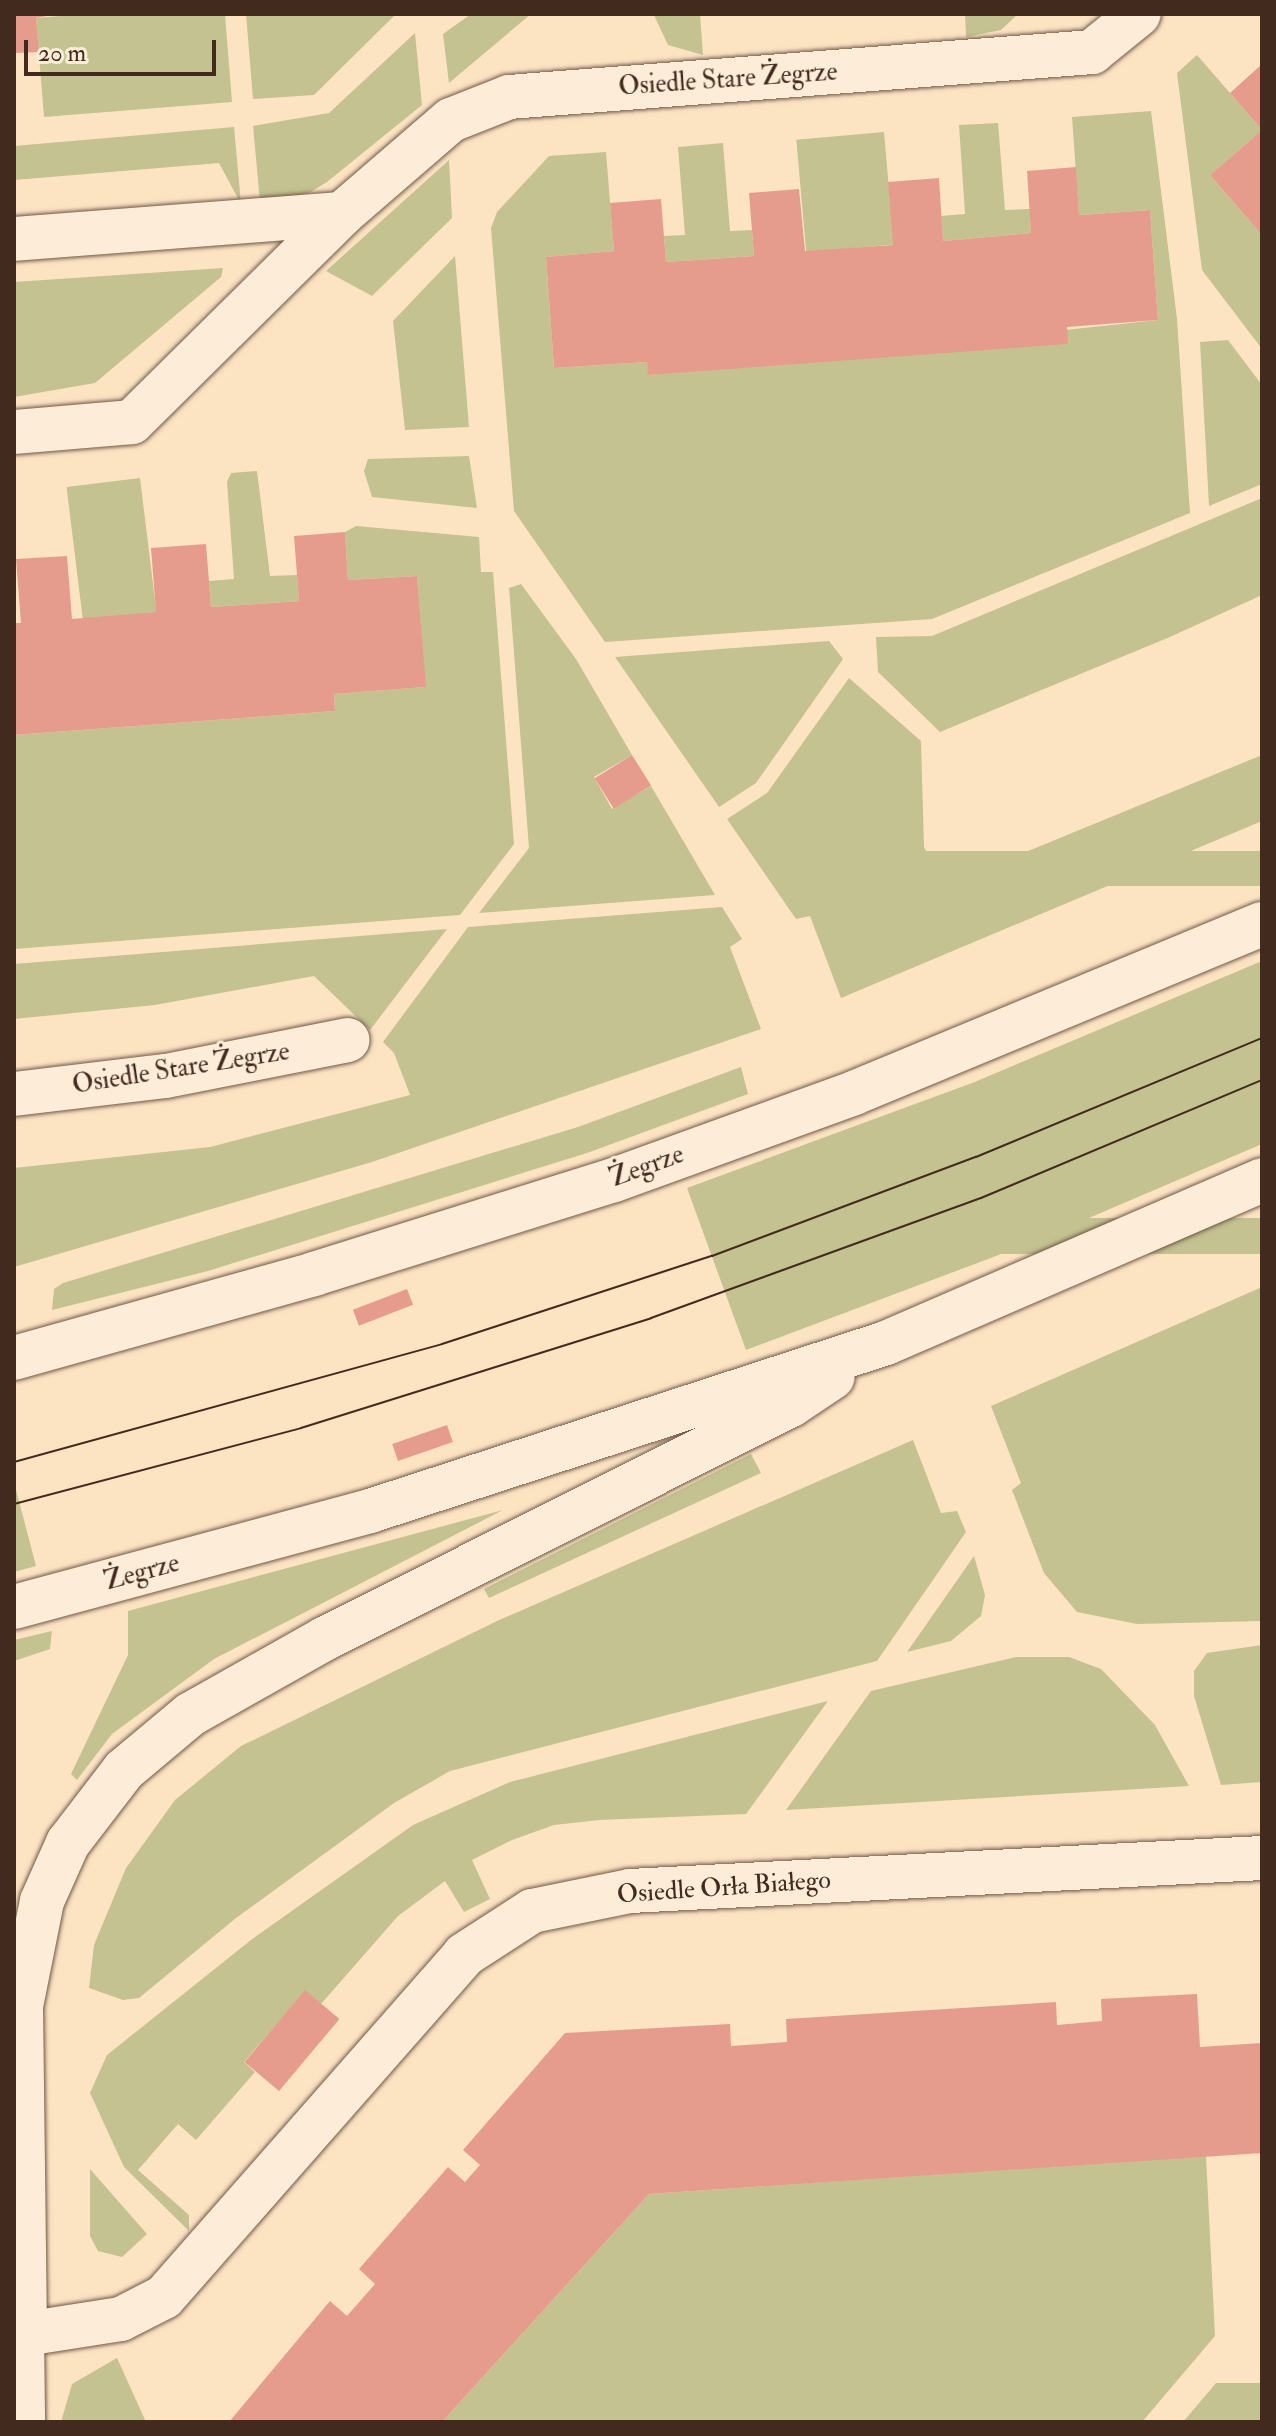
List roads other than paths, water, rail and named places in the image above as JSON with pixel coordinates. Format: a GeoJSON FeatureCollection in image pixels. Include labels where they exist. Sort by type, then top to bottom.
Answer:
{"type":"FeatureCollection","features":[{"type":"Feature","properties":{"kind":"street","name":"Osiedle Stare Żegrze"},"geometry":{"type":"LineString","coordinates":[[14,432],[132,422],[342,214],[451,120],[509,97],[1092,52],[1139,14]]}},
{"type":"Feature","properties":{"kind":"street"},"geometry":{"type":"LineString","coordinates":[[14,239],[342,214]]}},
{"type":"Feature","properties":{"kind":"street","name":"Żegrze"},"geometry":{"type":"LineString","coordinates":[[16,1357],[614,1180],[854,1093],[1262,924]]}},
{"type":"Feature","properties":{"kind":"street","name":"Osiedle Stare Żegrze"},"geometry":{"type":"LineString","coordinates":[[14,1094],[166,1076],[347,1040]]}},
{"type":"Feature","properties":{"kind":"street","name":"Żegrze"},"geometry":{"type":"LineString","coordinates":[[14,1607],[370,1511],[886,1343],[1262,1180]]}},
{"type":"Feature","properties":{"kind":"street"},"geometry":{"type":"LineString","coordinates":[[25,2334],[17,1998],[42,1901],[68,1843],[124,1770],[191,1714],[338,1632],[791,1405],[886,1343]]}},
{"type":"Feature","properties":{"kind":"street","name":"Osiedle Orła Białego"},"geometry":{"type":"LineString","coordinates":[[25,2334],[121,2319],[164,2297],[464,1955],[532,1911],[630,1891],[1262,1858]]}},
{"type":"Feature","properties":{"kind":"lane"},"geometry":{"type":"LineString","coordinates":[[25,2334],[26,2422]]}},
{"type":"Feature","properties":{"kind":"tram line"},"geometry":{"type":"LineString","coordinates":[[14,1462],[442,1344],[712,1256],[976,1157],[1262,1038]]}},
{"type":"Feature","properties":{"kind":"tram line"},"geometry":{"type":"LineString","coordinates":[[14,1504],[301,1428],[651,1318],[981,1198],[1262,1080]]}}]}
